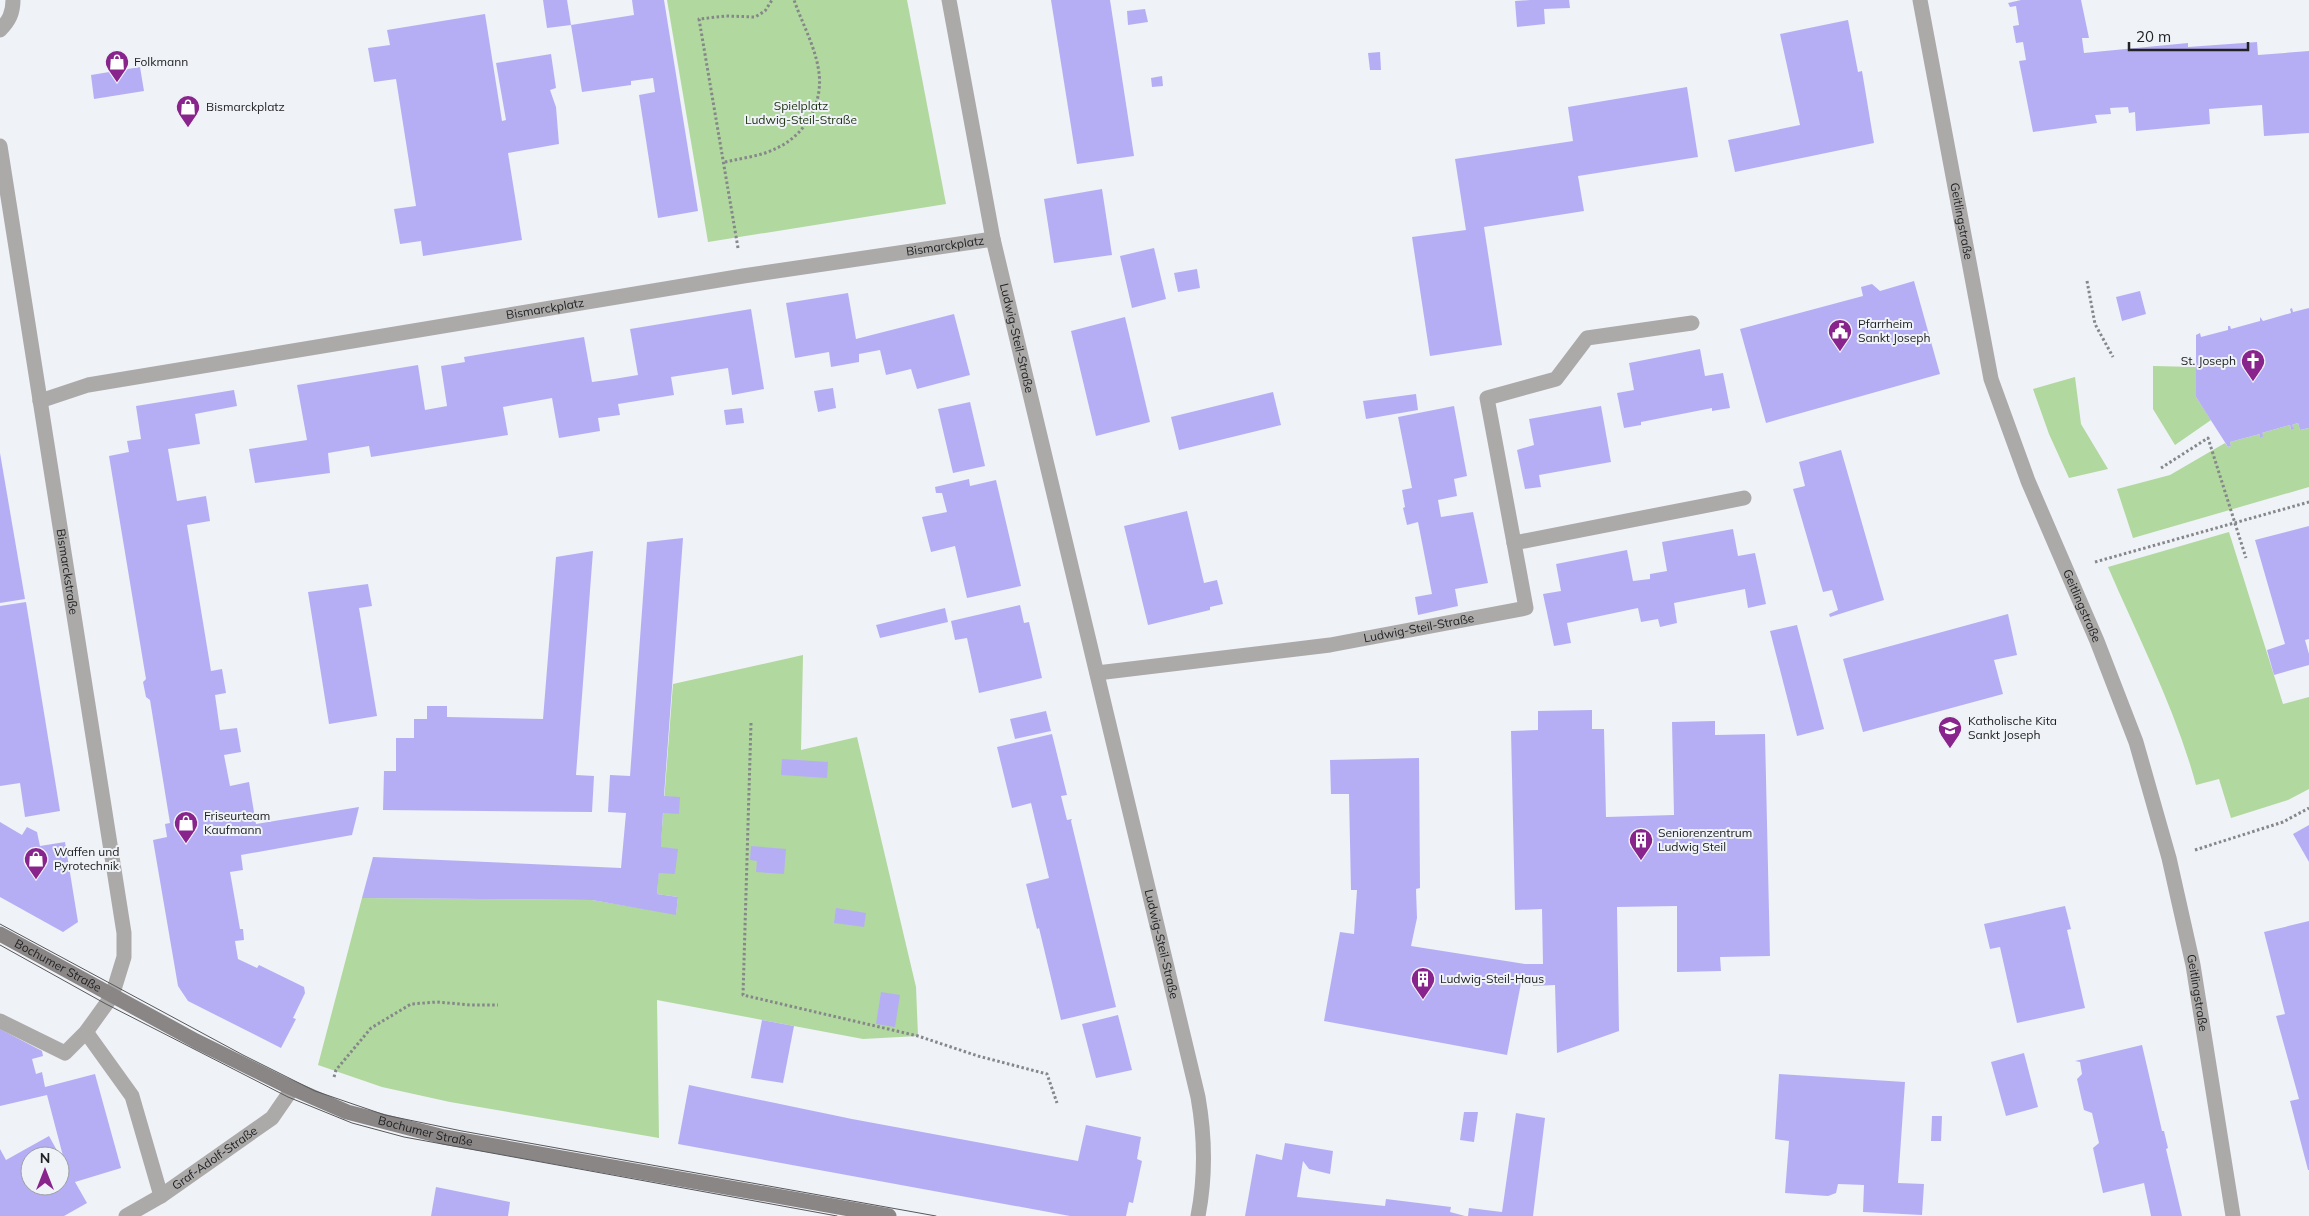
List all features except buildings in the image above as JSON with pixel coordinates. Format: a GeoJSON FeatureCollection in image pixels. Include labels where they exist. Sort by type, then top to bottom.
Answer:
{"type":"FeatureCollection","features":[{"type":"Feature","properties":{"kind":"main road","name":"Bochumer Straße"},"geometry":{"type":"LineString","coordinates":[[0,934],[112,996],[292,1089],[347,1112],[444,1137],[889,1216]]}},
{"type":"Feature","properties":{"kind":"street"},"geometry":{"type":"LineString","coordinates":[[0,30],[7,23],[13,10],[13,0]]}},
{"type":"Feature","properties":{"kind":"street","name":"Ludwig-Steil-Straße"},"geometry":{"type":"LineString","coordinates":[[949,0],[993,239],[1198,1097],[1204,1140],[1204,1168],[1198,1216]]}},
{"type":"Feature","properties":{"kind":"street","name":"Geitlingstraße"},"geometry":{"type":"LineString","coordinates":[[1920,0],[1991,379],[2028,481],[2065,571],[2097,641],[2136,742],[2169,858],[2194,965],[2233,1216]]}},
{"type":"Feature","properties":{"kind":"street","name":"Bismarckstraße"},"geometry":{"type":"LineString","coordinates":[[0,146],[124,933],[124,957],[112,996],[86,1032],[65,1053],[0,1021]]}},
{"type":"Feature","properties":{"kind":"street","name":"Bismarckplatz"},"geometry":{"type":"LineString","coordinates":[[40,401],[88,385],[743,276],[993,239]]}},
{"type":"Feature","properties":{"kind":"street","name":"Ludwig-Steil-Straße"},"geometry":{"type":"LineString","coordinates":[[1097,673],[1330,645],[1526,608],[1487,398],[1556,379],[1587,338],[1692,323]]}},
{"type":"Feature","properties":{"kind":"street"},"geometry":{"type":"LineString","coordinates":[[1514,543],[1744,498]]}},
{"type":"Feature","properties":{"kind":"street"},"geometry":{"type":"LineString","coordinates":[[86,1032],[132,1096],[161,1196]]}},
{"type":"Feature","properties":{"kind":"street","name":"Graf-Adolf-Straße"},"geometry":{"type":"LineString","coordinates":[[126,1216],[161,1196],[272,1118],[292,1089]]}},
{"type":"Feature","properties":{"kind":"path"},"geometry":{"type":"LineString","coordinates":[[743,276],[699,18],[726,16],[755,17],[765,11],[772,0]]}},
{"type":"Feature","properties":{"kind":"path"},"geometry":{"type":"LineString","coordinates":[[725,162],[777,149],[796,137],[810,120],[816,105],[819,74],[794,0]]}},
{"type":"Feature","properties":{"kind":"path"},"geometry":{"type":"LineString","coordinates":[[2087,282],[2095,324],[2113,357]]}},
{"type":"Feature","properties":{"kind":"path"},"geometry":{"type":"LineString","coordinates":[[2162,468],[2208,438],[2246,558]]}},
{"type":"Feature","properties":{"kind":"path"},"geometry":{"type":"LineString","coordinates":[[2065,571],[2309,502]]}},
{"type":"Feature","properties":{"kind":"path"},"geometry":{"type":"LineString","coordinates":[[751,723],[743,995],[918,1036],[978,1056],[1047,1074],[1057,1102]]}},
{"type":"Feature","properties":{"kind":"path"},"geometry":{"type":"LineString","coordinates":[[2169,858],[2282,822],[2309,808]]}},
{"type":"Feature","properties":{"kind":"path"},"geometry":{"type":"LineString","coordinates":[[329,1104],[336,1070],[371,1028],[411,1004],[437,1002],[498,1005]]}},
{"type":"Feature","properties":{"kind":"green space","name":"Spielplatz Ludwig-Steil-Straße"},"geometry":{"type":"Polygon","coordinates":[[[667,0],[907,0],[946,204],[708,242],[667,0]]]}},
{"type":"Feature","properties":{"kind":"green space"},"geometry":{"type":"Polygon","coordinates":[[[2153,366],[2196,367],[2196,397],[2211,420],[2175,445],[2153,409],[2153,366]]]}},
{"type":"Feature","properties":{"kind":"green space"},"geometry":{"type":"Polygon","coordinates":[[[2075,377],[2081,424],[2108,469],[2069,478],[2049,434],[2033,389],[2075,377]]]}},
{"type":"Feature","properties":{"kind":"green space"},"geometry":{"type":"Polygon","coordinates":[[[2298,423],[2300,430],[2309,428],[2309,487],[2133,538],[2117,489],[2170,475],[2225,443],[2228,447],[2231,446],[2230,442],[2260,434],[2260,438],[2262,433],[2290,425],[2291,430],[2293,429],[2292,425],[2298,423]]]}},
{"type":"Feature","properties":{"kind":"green space"},"geometry":{"type":"Polygon","coordinates":[[[2229,532],[2283,704],[2309,697],[2309,789],[2288,800],[2231,818],[2219,779],[2196,785],[2168,702],[2108,567],[2229,532]]]}},
{"type":"Feature","properties":{"kind":"green space"},"geometry":{"type":"Polygon","coordinates":[[[803,655],[801,750],[857,737],[916,987],[918,1036],[863,1039],[657,1000],[659,1138],[450,1102],[382,1087],[318,1065],[362,898],[592,900],[676,914],[678,897],[657,894],[673,684],[803,655]]]}},
{"type":"Feature","properties":{"kind":"tram line"},"geometry":{"type":"LineString","coordinates":[[0,924],[243,1055],[315,1091],[385,1115],[462,1131],[936,1216]]}},
{"type":"Feature","properties":{"kind":"tram line"},"geometry":{"type":"LineString","coordinates":[[0,945],[106,1004],[288,1097],[352,1123],[404,1137],[837,1216]]}},
{"type":"Feature","properties":{"kind":"place","name":"Folkmann"},"geometry":{"type":"Point","coordinates":[117,83]}},
{"type":"Feature","properties":{"kind":"place","name":"Bismarckplatz"},"geometry":{"type":"Point","coordinates":[188,128]}},
{"type":"Feature","properties":{"kind":"place","name":"Pfarrheim Sankt Joseph"},"geometry":{"type":"Point","coordinates":[1840,352]}},
{"type":"Feature","properties":{"kind":"place","name":"St. Joseph"},"geometry":{"type":"Point","coordinates":[2253,382]}},
{"type":"Feature","properties":{"kind":"place","name":"Katholische Kita Sankt Joseph"},"geometry":{"type":"Point","coordinates":[1950,749]}},
{"type":"Feature","properties":{"kind":"place","name":"Friseurteam Kaufmann"},"geometry":{"type":"Point","coordinates":[186,844]}},
{"type":"Feature","properties":{"kind":"place","name":"Seniorenzentrum Ludwig Steil"},"geometry":{"type":"Point","coordinates":[1641,861]}},
{"type":"Feature","properties":{"kind":"place","name":"Waffen und Pyrotechnik"},"geometry":{"type":"Point","coordinates":[36,880]}},
{"type":"Feature","properties":{"kind":"place","name":"Ludwig-Steil-Haus"},"geometry":{"type":"Point","coordinates":[1423,1000]}}]}
